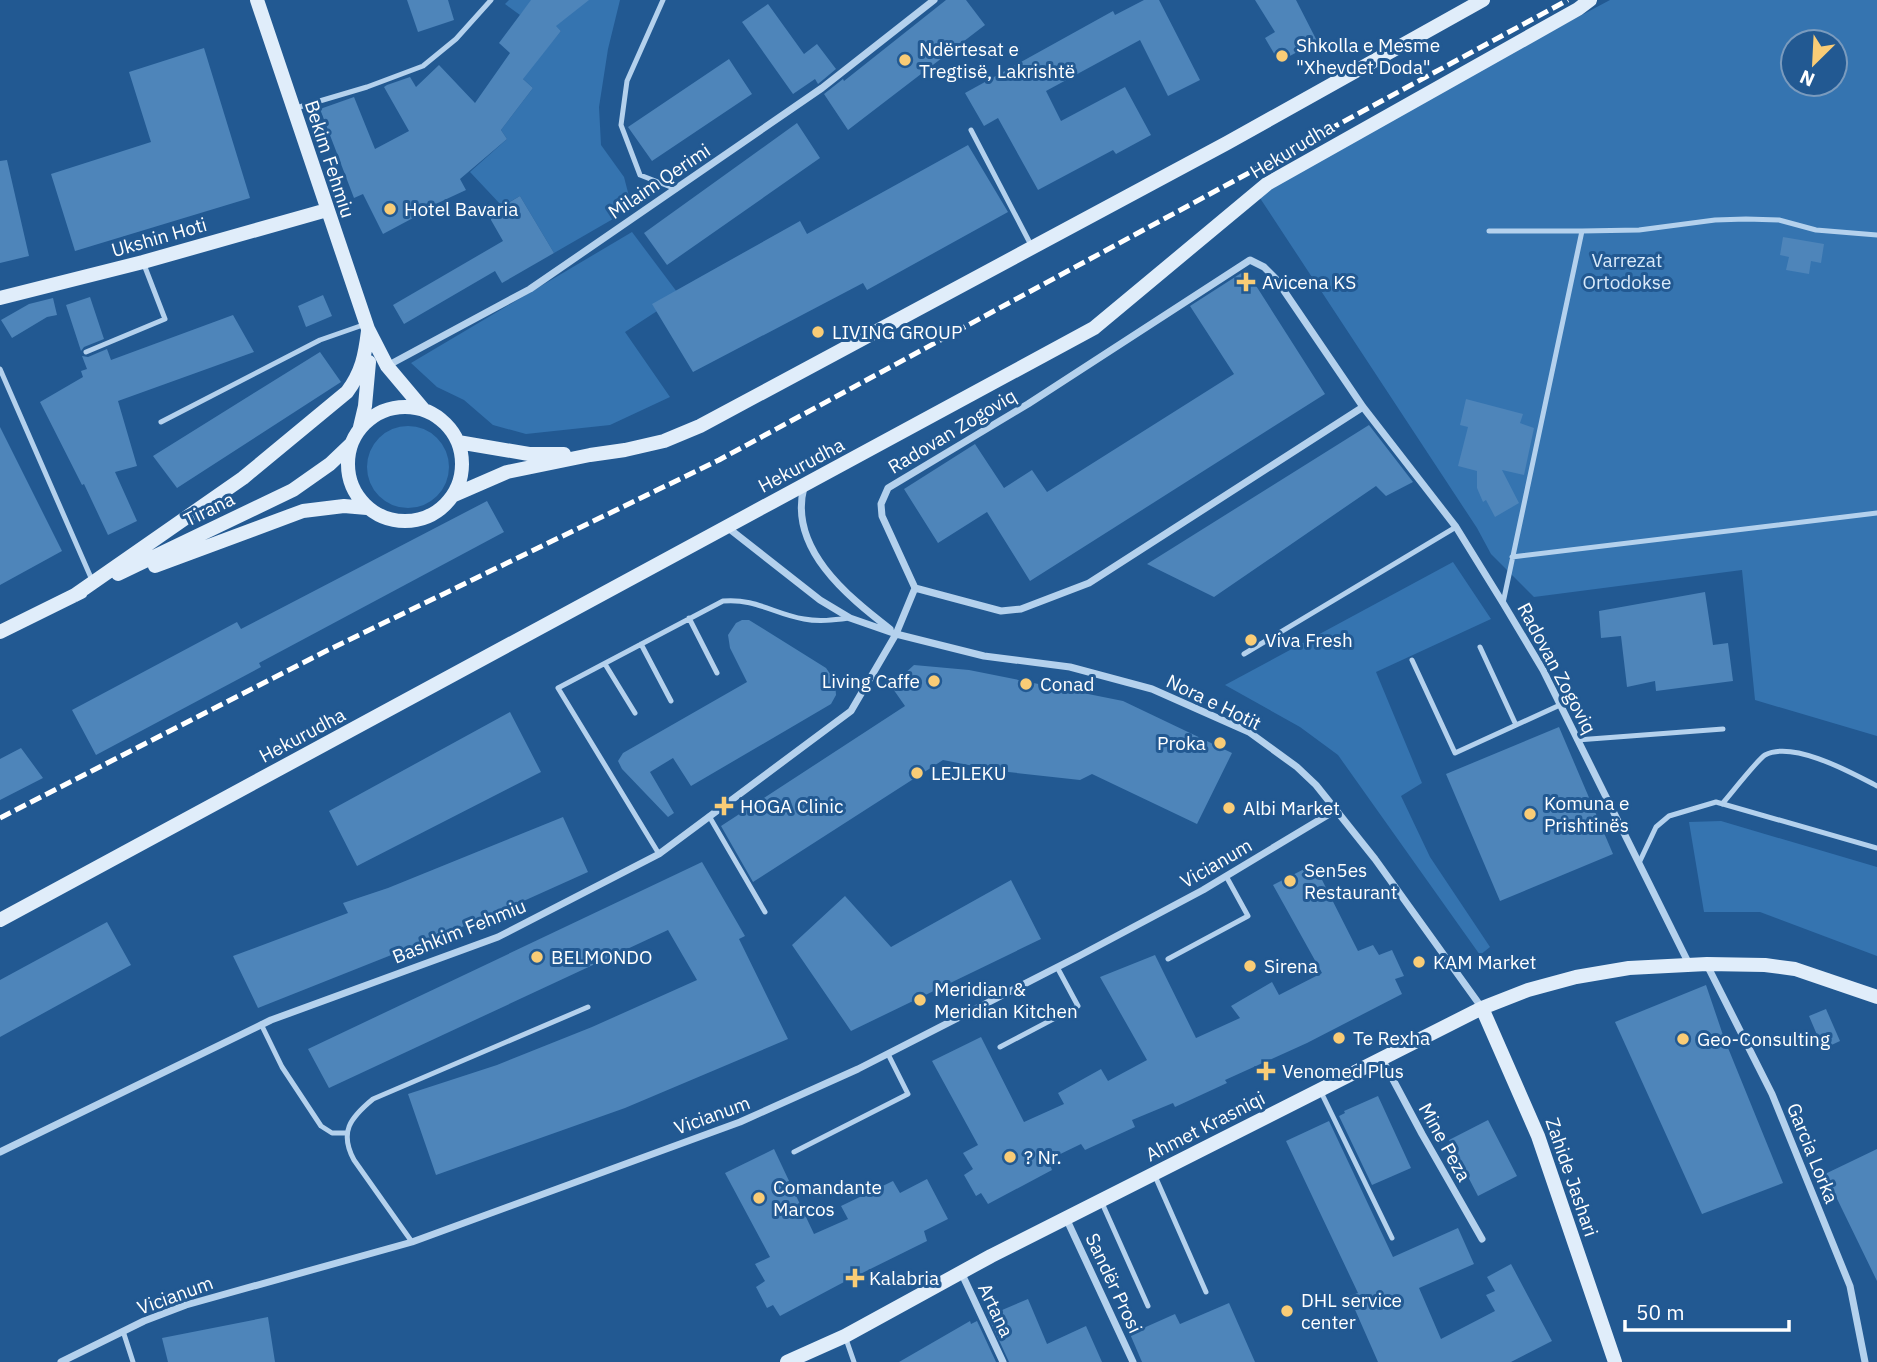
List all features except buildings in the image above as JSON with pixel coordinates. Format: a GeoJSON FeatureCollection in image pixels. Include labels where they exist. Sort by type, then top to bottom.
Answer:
{"type":"FeatureCollection","features":[{"type":"Feature","properties":{"kind":"main road","name":"Bekim Fehmiu"},"geometry":{"type":"LineString","coordinates":[[257,0],[367,326],[387,366],[424,410]]}},
{"type":"Feature","properties":{"kind":"main road","name":"Hekurudha"},"geometry":{"type":"LineString","coordinates":[[367,508],[384,518],[404,522],[423,519],[440,510],[454,495],[506,472],[664,441],[700,426],[1227,143],[1483,0]]}},
{"type":"Feature","properties":{"kind":"main road","name":"Hekurudha"},"geometry":{"type":"LineString","coordinates":[[0,920],[1094,328],[1267,184],[1590,0]]}},
{"type":"Feature","properties":{"kind":"main road","name":"Ukshin Hoti"},"geometry":{"type":"LineString","coordinates":[[0,298],[144,262],[327,210]]}},
{"type":"Feature","properties":{"kind":"main road","name":"Bekim Fehmiu"},"geometry":{"type":"LineString","coordinates":[[360,427],[369,371],[367,326]]}},
{"type":"Feature","properties":{"kind":"main road"},"geometry":{"type":"LineString","coordinates":[[75,595],[243,478],[347,392],[359,376],[365,357],[367,326]]}},
{"type":"Feature","properties":{"kind":"main road"},"geometry":{"type":"LineString","coordinates":[[367,508],[356,495],[349,478],[347,461],[351,444],[360,427],[374,415],[392,408],[424,410],[438,417],[450,428],[458,442],[462,461],[461,477],[454,495]]}},
{"type":"Feature","properties":{"kind":"main road","name":"Hekurudha"},"geometry":{"type":"LineString","coordinates":[[458,442],[529,454],[590,455]]}},
{"type":"Feature","properties":{"kind":"main road","name":"Tirana"},"geometry":{"type":"LineString","coordinates":[[94,584],[293,490],[330,464],[351,444]]}},
{"type":"Feature","properties":{"kind":"main road","name":"Tirana"},"geometry":{"type":"LineString","coordinates":[[0,632],[75,595],[303,511],[344,506],[367,508]]}},
{"type":"Feature","properties":{"kind":"main road","name":"Ahmet Krasniqi"},"geometry":{"type":"LineString","coordinates":[[787,1362],[845,1336],[961,1272],[1482,1008],[1528,990],[1576,977],[1629,968],[1707,964],[1765,965],[1795,969],[1877,997]]}},
{"type":"Feature","properties":{"kind":"main road","name":"Ahmet Krasniqi"},"geometry":{"type":"LineString","coordinates":[[1861,991],[1877,1003]]}},
{"type":"Feature","properties":{"kind":"main road","name":"Zahide Jashari"},"geometry":{"type":"LineString","coordinates":[[1482,1008],[1538,1136],[1615,1362]]}},
{"type":"Feature","properties":{"kind":"street","name":"Milaim Qerimi"},"geometry":{"type":"LineString","coordinates":[[387,366],[530,289],[822,88],[934,0]]}},
{"type":"Feature","properties":{"kind":"street","name":"Radovan Zogoviq"},"geometry":{"type":"LineString","coordinates":[[915,588],[882,516],[881,505],[888,488],[1028,404],[1250,260],[1264,267],[1276,279],[1363,407],[1456,527],[1503,603],[1560,705],[1689,965]]}},
{"type":"Feature","properties":{"kind":"street"},"geometry":{"type":"LineString","coordinates":[[915,588],[1002,611],[1021,609],[1089,583],[1363,407]]}},
{"type":"Feature","properties":{"kind":"street","name":"Nora e Hotit"},"geometry":{"type":"LineString","coordinates":[[804,486],[800,500],[803,523],[810,546],[828,575],[896,634]]}},
{"type":"Feature","properties":{"kind":"street","name":"Nora e Hotit"},"geometry":{"type":"LineString","coordinates":[[727,526],[820,600],[850,618],[896,634],[984,656],[1070,667],[1152,689],[1249,732],[1297,767],[1336,810],[1383,870],[1482,1008]]}},
{"type":"Feature","properties":{"kind":"street","name":"Bashkim Fehmiu"},"geometry":{"type":"LineString","coordinates":[[0,1152],[261,1024],[498,937],[659,854],[851,711],[896,634],[915,588]]}},
{"type":"Feature","properties":{"kind":"street","name":"Vicianum"},"geometry":{"type":"LineString","coordinates":[[61,1362],[123,1331],[186,1305],[412,1242],[740,1122],[888,1054],[1057,967],[1226,876],[1336,810]]}},
{"type":"Feature","properties":{"kind":"street","name":"Garcia Lorka"},"geometry":{"type":"LineString","coordinates":[[1707,964],[1772,1094],[1850,1286],[1865,1362]]}},
{"type":"Feature","properties":{"kind":"street","name":"Mine Peza"},"geometry":{"type":"LineString","coordinates":[[1382,1059],[1482,1239]]}},
{"type":"Feature","properties":{"kind":"street","name":"Sandër Prosi"},"geometry":{"type":"LineString","coordinates":[[1066,1218],[1133,1362]]}},
{"type":"Feature","properties":{"kind":"street","name":"Artana"},"geometry":{"type":"LineString","coordinates":[[961,1272],[1003,1362]]}},
{"type":"Feature","properties":{"kind":"lane"},"geometry":{"type":"LineString","coordinates":[[293,109],[367,87],[423,66],[456,39],[491,0]]}},
{"type":"Feature","properties":{"kind":"lane"},"geometry":{"type":"LineString","coordinates":[[663,0],[627,81],[621,125],[640,175],[676,190]]}},
{"type":"Feature","properties":{"kind":"lane"},"geometry":{"type":"LineString","coordinates":[[971,130],[1033,248]]}},
{"type":"Feature","properties":{"kind":"lane"},"geometry":{"type":"LineString","coordinates":[[1489,232],[1639,230],[1715,220],[1746,219],[1779,220],[1816,230],[1877,236]]}},
{"type":"Feature","properties":{"kind":"lane"},"geometry":{"type":"LineString","coordinates":[[1503,603],[1582,231]]}},
{"type":"Feature","properties":{"kind":"lane"},"geometry":{"type":"LineString","coordinates":[[86,352],[165,320],[144,262]]}},
{"type":"Feature","properties":{"kind":"lane"},"geometry":{"type":"LineString","coordinates":[[161,422],[320,340],[367,326]]}},
{"type":"Feature","properties":{"kind":"lane"},"geometry":{"type":"LineString","coordinates":[[0,369],[94,584]]}},
{"type":"Feature","properties":{"kind":"lane"},"geometry":{"type":"LineString","coordinates":[[1512,557],[1877,513]]}},
{"type":"Feature","properties":{"kind":"lane"},"geometry":{"type":"LineString","coordinates":[[1244,654],[1456,527]]}},
{"type":"Feature","properties":{"kind":"lane"},"geometry":{"type":"LineString","coordinates":[[659,854],[558,688],[723,601],[741,599],[804,619],[824,621],[850,618]]}},
{"type":"Feature","properties":{"kind":"lane"},"geometry":{"type":"LineString","coordinates":[[689,618],[717,673]]}},
{"type":"Feature","properties":{"kind":"lane"},"geometry":{"type":"LineString","coordinates":[[641,644],[671,701]]}},
{"type":"Feature","properties":{"kind":"lane"},"geometry":{"type":"LineString","coordinates":[[1480,647],[1516,725]]}},
{"type":"Feature","properties":{"kind":"lane"},"geometry":{"type":"LineString","coordinates":[[1412,660],[1455,753],[1560,705]]}},
{"type":"Feature","properties":{"kind":"lane"},"geometry":{"type":"LineString","coordinates":[[605,664],[635,713]]}},
{"type":"Feature","properties":{"kind":"lane"},"geometry":{"type":"LineString","coordinates":[[1577,740],[1723,729]]}},
{"type":"Feature","properties":{"kind":"lane"},"geometry":{"type":"LineString","coordinates":[[1722,804],[1765,755],[1788,751],[1832,762],[1877,786]]}},
{"type":"Feature","properties":{"kind":"lane"},"geometry":{"type":"LineString","coordinates":[[1639,863],[1656,827],[1669,816],[1716,802],[1877,848]]}},
{"type":"Feature","properties":{"kind":"lane"},"geometry":{"type":"LineString","coordinates":[[709,817],[765,912]]}},
{"type":"Feature","properties":{"kind":"lane"},"geometry":{"type":"LineString","coordinates":[[1168,959],[1248,916],[1226,876]]}},
{"type":"Feature","properties":{"kind":"lane"},"geometry":{"type":"LineString","coordinates":[[1000,1047],[1078,1006],[1057,967]]}},
{"type":"Feature","properties":{"kind":"lane"},"geometry":{"type":"LineString","coordinates":[[412,1242],[347,1148],[347,1133],[351,1121],[373,1099],[588,1007]]}},
{"type":"Feature","properties":{"kind":"lane"},"geometry":{"type":"LineString","coordinates":[[261,1024],[282,1067],[321,1126],[332,1133],[347,1133]]}},
{"type":"Feature","properties":{"kind":"lane"},"geometry":{"type":"LineString","coordinates":[[794,1152],[908,1094],[888,1054]]}},
{"type":"Feature","properties":{"kind":"lane"},"geometry":{"type":"LineString","coordinates":[[1320,1090],[1392,1238]]}},
{"type":"Feature","properties":{"kind":"lane"},"geometry":{"type":"LineString","coordinates":[[1154,1173],[1206,1292]]}},
{"type":"Feature","properties":{"kind":"lane"},"geometry":{"type":"LineString","coordinates":[[1101,1200],[1148,1306]]}},
{"type":"Feature","properties":{"kind":"lane"},"geometry":{"type":"LineString","coordinates":[[123,1331],[133,1362]]}},
{"type":"Feature","properties":{"kind":"lane"},"geometry":{"type":"LineString","coordinates":[[845,1336],[854,1362]]}},
{"type":"Feature","properties":{"kind":"green space"},"geometry":{"type":"Polygon","coordinates":[[[509,0],[620,0],[608,49],[599,107],[601,145],[624,177],[632,208],[554,253],[520,196],[502,206],[470,172],[507,139],[501,130],[533,88],[522,78],[561,31],[530,3],[520,15],[505,4],[509,0]]]}},
{"type":"Feature","properties":{"kind":"green space","name":"Varrezat Ortodokse"},"geometry":{"type":"Polygon","coordinates":[[[1610,0],[1877,0],[1877,736],[1755,700],[1742,570],[1534,597],[1491,554],[1477,528],[1254,189],[1610,0]]]}},
{"type":"Feature","properties":{"kind":"green space"},"geometry":{"type":"Polygon","coordinates":[[[632,232],[680,296],[625,332],[670,397],[610,425],[526,434],[493,425],[464,400],[437,387],[411,363],[632,232]]]}},
{"type":"Feature","properties":{"kind":"green space"},"geometry":{"type":"Polygon","coordinates":[[[408,426],[424,429],[437,438],[446,451],[449,467],[446,483],[437,496],[424,505],[408,508],[392,505],[379,496],[370,483],[367,467],[370,451],[379,438],[392,429],[408,426]]]}},
{"type":"Feature","properties":{"kind":"green space"},"geometry":{"type":"Polygon","coordinates":[[[1453,562],[1491,619],[1376,672],[1422,783],[1401,796],[1430,857],[1490,947],[1480,955],[1338,755],[1300,727],[1225,685],[1453,562]]]}},
{"type":"Feature","properties":{"kind":"green space"},"geometry":{"type":"Polygon","coordinates":[[[1721,821],[1877,867],[1877,956],[1760,912],[1704,912],[1689,822],[1721,821]]]}},
{"type":"Feature","properties":{"kind":"railway"},"geometry":{"type":"LineString","coordinates":[[0,818],[324,652],[719,460],[1568,0]]}},
{"type":"Feature","properties":{"kind":"place","name":"Shkolla e Mesme \"Xhevdet Doda\""},"geometry":{"type":"Point","coordinates":[1282,56]}},
{"type":"Feature","properties":{"kind":"place","name":"Ndërtesat e Tregtisë, Lakrishtë"},"geometry":{"type":"Point","coordinates":[905,60]}},
{"type":"Feature","properties":{"kind":"place","name":"Hotel Bavaria"},"geometry":{"type":"Point","coordinates":[390,209]}},
{"type":"Feature","properties":{"kind":"place","name":"Avicena KS"},"geometry":{"type":"Point","coordinates":[1246,282]}},
{"type":"Feature","properties":{"kind":"place","name":"LIVING GROUP"},"geometry":{"type":"Point","coordinates":[818,332]}},
{"type":"Feature","properties":{"kind":"place","name":"Viva Fresh"},"geometry":{"type":"Point","coordinates":[1251,640]}},
{"type":"Feature","properties":{"kind":"place","name":"Living Caffe"},"geometry":{"type":"Point","coordinates":[934,681]}},
{"type":"Feature","properties":{"kind":"place","name":"Conad"},"geometry":{"type":"Point","coordinates":[1026,684]}},
{"type":"Feature","properties":{"kind":"place","name":"Proka"},"geometry":{"type":"Point","coordinates":[1220,743]}},
{"type":"Feature","properties":{"kind":"place","name":"LEJLEKU"},"geometry":{"type":"Point","coordinates":[917,773]}},
{"type":"Feature","properties":{"kind":"place","name":"HOGA Clinic"},"geometry":{"type":"Point","coordinates":[724,806]}},
{"type":"Feature","properties":{"kind":"place","name":"Albi Market"},"geometry":{"type":"Point","coordinates":[1229,808]}},
{"type":"Feature","properties":{"kind":"place","name":"Komuna e Prishtinës"},"geometry":{"type":"Point","coordinates":[1530,814]}},
{"type":"Feature","properties":{"kind":"place","name":"Sen5es Restaurant"},"geometry":{"type":"Point","coordinates":[1290,881]}},
{"type":"Feature","properties":{"kind":"place","name":"BELMONDO"},"geometry":{"type":"Point","coordinates":[537,957]}},
{"type":"Feature","properties":{"kind":"place","name":"KAM Market"},"geometry":{"type":"Point","coordinates":[1419,962]}},
{"type":"Feature","properties":{"kind":"place","name":"Sirena"},"geometry":{"type":"Point","coordinates":[1250,966]}},
{"type":"Feature","properties":{"kind":"place","name":"Meridian & Meridian Kitchen"},"geometry":{"type":"Point","coordinates":[920,1000]}},
{"type":"Feature","properties":{"kind":"place","name":"Te Rexha"},"geometry":{"type":"Point","coordinates":[1339,1038]}},
{"type":"Feature","properties":{"kind":"place","name":"Geo-Consulting"},"geometry":{"type":"Point","coordinates":[1683,1039]}},
{"type":"Feature","properties":{"kind":"place","name":"Venomed Plus"},"geometry":{"type":"Point","coordinates":[1266,1071]}},
{"type":"Feature","properties":{"kind":"place","name":"? Nr."},"geometry":{"type":"Point","coordinates":[1010,1157]}},
{"type":"Feature","properties":{"kind":"place","name":"Comandante Marcos"},"geometry":{"type":"Point","coordinates":[759,1198]}},
{"type":"Feature","properties":{"kind":"place","name":"Kalabria"},"geometry":{"type":"Point","coordinates":[855,1278]}},
{"type":"Feature","properties":{"kind":"place","name":"DHL service center"},"geometry":{"type":"Point","coordinates":[1287,1311]}}]}
